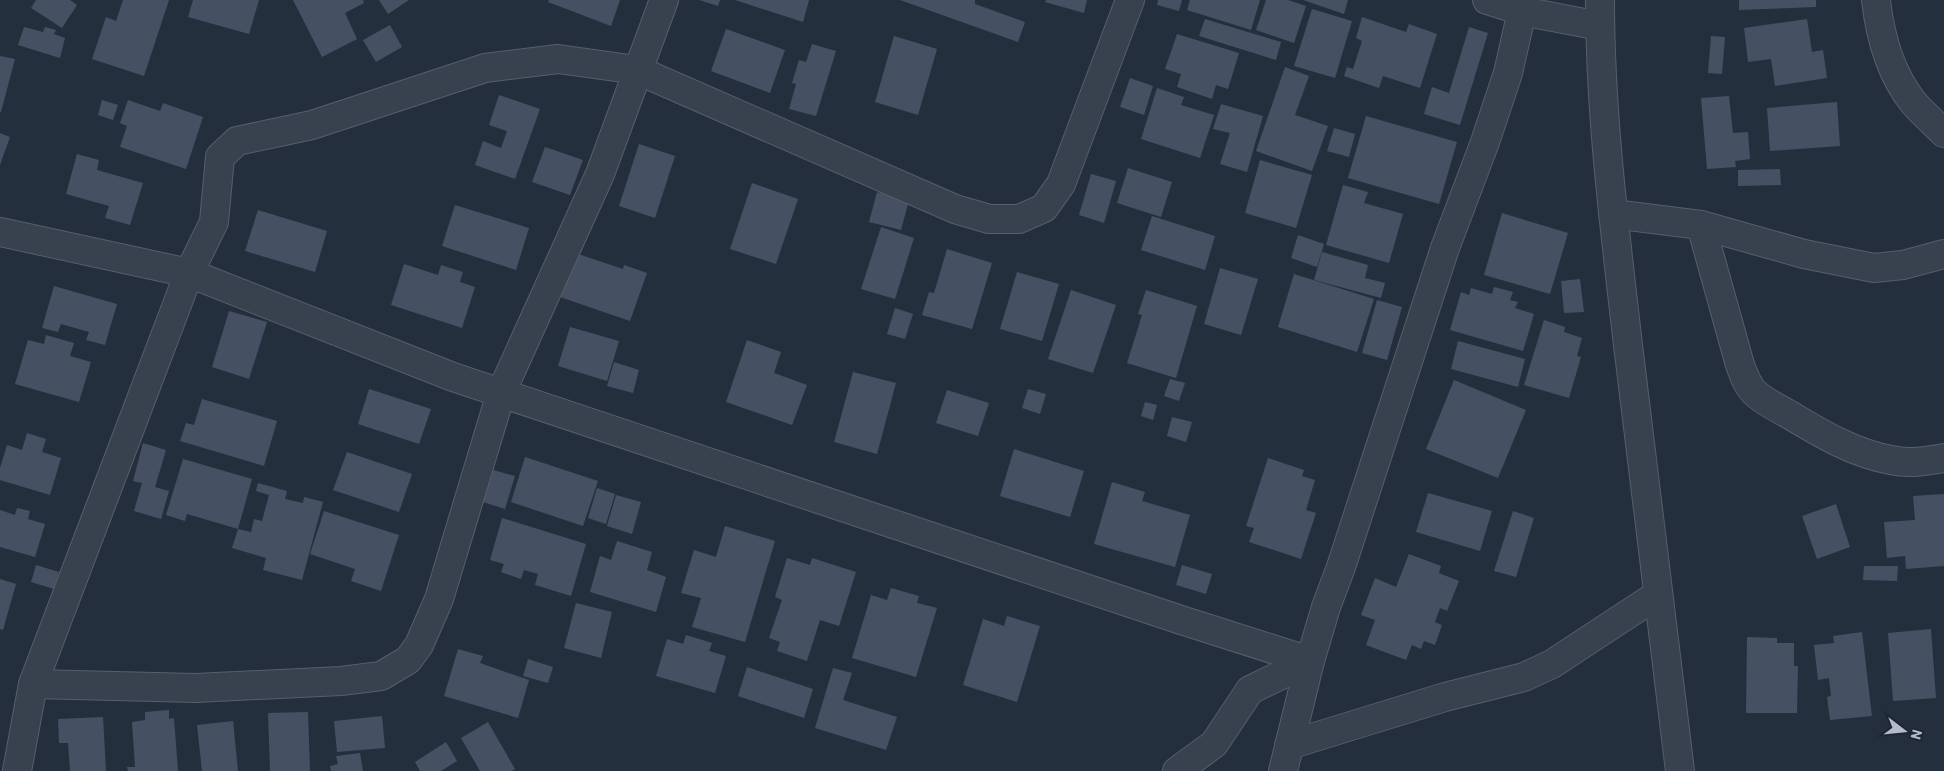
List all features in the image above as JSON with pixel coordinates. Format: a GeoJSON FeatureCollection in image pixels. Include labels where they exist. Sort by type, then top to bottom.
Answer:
{"type":"FeatureCollection","features":[{"type":"Feature","properties":{"kind":"street"},"geometry":{"type":"LineString","coordinates":[[33,684],[196,688],[342,681],[381,676],[408,660],[420,645],[429,624],[501,393],[600,174],[664,0]]}},
{"type":"Feature","properties":{"kind":"street"},"geometry":{"type":"LineString","coordinates":[[18,771],[33,684],[189,273],[214,222],[220,157],[236,141],[312,125],[485,68],[558,59],[637,70],[955,209],[989,220],[1019,220],[1044,208],[1061,184],[1130,0]]}},
{"type":"Feature","properties":{"kind":"street"},"geometry":{"type":"LineString","coordinates":[[1487,0],[1522,11],[1600,13],[1605,130],[1613,214],[1657,595],[1680,771]]}},
{"type":"Feature","properties":{"kind":"street"},"geometry":{"type":"LineString","coordinates":[[1876,0],[1880,30],[1892,66],[1913,102],[1944,133]]}},
{"type":"Feature","properties":{"kind":"street"},"geometry":{"type":"LineString","coordinates":[[1286,758],[1310,661],[1326,607],[1341,567],[1445,248],[1485,142],[1508,73],[1522,11]]}},
{"type":"Feature","properties":{"kind":"street"},"geometry":{"type":"LineString","coordinates":[[1613,214],[1701,225],[1804,254],[1874,268],[1903,265],[1944,254]]}},
{"type":"Feature","properties":{"kind":"street"},"geometry":{"type":"LineString","coordinates":[[1701,225],[1740,365],[1747,382],[1754,391],[1764,400],[1832,440],[1862,452],[1891,460],[1914,463],[1944,458]]}},
{"type":"Feature","properties":{"kind":"street"},"geometry":{"type":"LineString","coordinates":[[0,232],[189,273],[452,377],[1162,614],[1310,661]]}},
{"type":"Feature","properties":{"kind":"street"},"geometry":{"type":"LineString","coordinates":[[1286,758],[1445,697],[1524,677],[1552,664],[1657,595]]}},
{"type":"Feature","properties":{"kind":"street"},"geometry":{"type":"LineString","coordinates":[[1177,771],[1214,744],[1250,690],[1310,661]]}},
{"type":"Feature","properties":{"kind":"building"},"geometry":{"type":"Polygon","coordinates":[[[36,0],[70,0],[77,5],[62,28],[31,8],[36,0]]]}},
{"type":"Feature","properties":{"kind":"building"},"geometry":{"type":"Polygon","coordinates":[[[123,0],[169,0],[144,76],[92,59],[106,17],[116,21],[123,0]]]}},
{"type":"Feature","properties":{"kind":"building"},"geometry":{"type":"Polygon","coordinates":[[[193,0],[259,0],[249,34],[188,17],[193,0]]]}},
{"type":"Feature","properties":{"kind":"building"},"geometry":{"type":"Polygon","coordinates":[[[293,0],[363,0],[364,3],[345,13],[357,39],[322,57],[293,0]]]}},
{"type":"Feature","properties":{"kind":"building"},"geometry":{"type":"Polygon","coordinates":[[[379,0],[409,0],[388,14],[379,0]]]}},
{"type":"Feature","properties":{"kind":"building"},"geometry":{"type":"Polygon","coordinates":[[[549,0],[620,0],[611,26],[548,2],[549,0]]]}},
{"type":"Feature","properties":{"kind":"building"},"geometry":{"type":"Polygon","coordinates":[[[699,0],[720,0],[718,6],[699,0]]]}},
{"type":"Feature","properties":{"kind":"building"},"geometry":{"type":"Polygon","coordinates":[[[735,0],[809,0],[803,22],[735,0]]]}},
{"type":"Feature","properties":{"kind":"building"},"geometry":{"type":"Polygon","coordinates":[[[900,0],[975,0],[975,4],[1025,22],[1018,42],[900,0]]]}},
{"type":"Feature","properties":{"kind":"building"},"geometry":{"type":"Polygon","coordinates":[[[1046,0],[1087,0],[1084,13],[1045,2],[1046,0]]]}},
{"type":"Feature","properties":{"kind":"building"},"geometry":{"type":"Polygon","coordinates":[[[1158,0],[1182,0],[1179,11],[1157,5],[1158,0]]]}},
{"type":"Feature","properties":{"kind":"building"},"geometry":{"type":"Polygon","coordinates":[[[1190,0],[1260,0],[1251,30],[1187,10],[1190,0]]]}},
{"type":"Feature","properties":{"kind":"building"},"geometry":{"type":"Polygon","coordinates":[[[1266,0],[1288,0],[1306,6],[1294,43],[1256,30],[1266,0]]]}},
{"type":"Feature","properties":{"kind":"building"},"geometry":{"type":"Polygon","coordinates":[[[1303,0],[1348,0],[1344,14],[1303,0]]]}},
{"type":"Feature","properties":{"kind":"building"},"geometry":{"type":"Polygon","coordinates":[[[1739,0],[1816,0],[1816,7],[1739,10],[1739,0]]]}},
{"type":"Feature","properties":{"kind":"building"},"geometry":{"type":"Polygon","coordinates":[[[1312,9],[1352,21],[1335,78],[1294,66],[1312,9]]]}},
{"type":"Feature","properties":{"kind":"building"},"geometry":{"type":"Polygon","coordinates":[[[1362,17],[1406,32],[1409,24],[1437,34],[1420,88],[1383,76],[1379,88],[1344,76],[1347,67],[1353,69],[1362,41],[1356,38],[1362,17]]]}},
{"type":"Feature","properties":{"kind":"building"},"geometry":{"type":"Polygon","coordinates":[[[1205,19],[1281,42],[1276,60],[1199,36],[1205,19]]]}},
{"type":"Feature","properties":{"kind":"building"},"geometry":{"type":"Polygon","coordinates":[[[1807,19],[1812,52],[1823,50],[1827,78],[1775,86],[1771,59],[1748,62],[1744,28],[1807,19]]]}},
{"type":"Feature","properties":{"kind":"building"},"geometry":{"type":"Polygon","coordinates":[[[390,25],[402,47],[376,62],[363,40],[390,25]]]}},
{"type":"Feature","properties":{"kind":"building"},"geometry":{"type":"Polygon","coordinates":[[[24,27],[43,32],[45,27],[56,30],[54,34],[65,38],[60,58],[18,45],[24,27]]]}},
{"type":"Feature","properties":{"kind":"building"},"geometry":{"type":"Polygon","coordinates":[[[1469,27],[1488,33],[1460,125],[1424,114],[1432,87],[1449,93],[1469,27]]]}},
{"type":"Feature","properties":{"kind":"building"},"geometry":{"type":"Polygon","coordinates":[[[726,29],[785,50],[770,93],[711,71],[726,29]]]}},
{"type":"Feature","properties":{"kind":"building"},"geometry":{"type":"Polygon","coordinates":[[[1177,34],[1239,53],[1228,89],[1216,85],[1212,99],[1177,87],[1181,74],[1165,69],[1177,34]]]}},
{"type":"Feature","properties":{"kind":"building"},"geometry":{"type":"Polygon","coordinates":[[[894,36],[937,49],[918,115],[875,102],[894,36]]]}},
{"type":"Feature","properties":{"kind":"building"},"geometry":{"type":"Polygon","coordinates":[[[1711,36],[1725,37],[1722,74],[1708,73],[1711,36]]]}},
{"type":"Feature","properties":{"kind":"building"},"geometry":{"type":"Polygon","coordinates":[[[812,44],[836,51],[816,116],[789,109],[796,84],[792,83],[799,60],[806,62],[812,44]]]}},
{"type":"Feature","properties":{"kind":"building"},"geometry":{"type":"Polygon","coordinates":[[[0,56],[15,59],[1,112],[0,112],[0,56]]]}},
{"type":"Feature","properties":{"kind":"building"},"geometry":{"type":"Polygon","coordinates":[[[1285,67],[1309,76],[1295,115],[1328,126],[1312,171],[1256,151],[1285,67]]]}},
{"type":"Feature","properties":{"kind":"building"},"geometry":{"type":"Polygon","coordinates":[[[1130,78],[1153,86],[1144,115],[1120,107],[1130,78]]]}},
{"type":"Feature","properties":{"kind":"building"},"geometry":{"type":"Polygon","coordinates":[[[1157,88],[1184,97],[1181,105],[1214,115],[1200,158],[1141,139],[1157,88]]]}},
{"type":"Feature","properties":{"kind":"building"},"geometry":{"type":"Polygon","coordinates":[[[499,95],[540,109],[515,179],[475,165],[483,141],[501,148],[507,131],[489,125],[499,95]]]}},
{"type":"Feature","properties":{"kind":"building"},"geometry":{"type":"Polygon","coordinates":[[[1729,96],[1733,133],[1748,132],[1750,159],[1735,161],[1736,167],[1707,169],[1701,98],[1729,96]]]}},
{"type":"Feature","properties":{"kind":"building"},"geometry":{"type":"Polygon","coordinates":[[[102,100],[118,105],[113,120],[98,115],[102,100]]]}},
{"type":"Feature","properties":{"kind":"building"},"geometry":{"type":"Polygon","coordinates":[[[128,100],[160,111],[163,103],[203,117],[186,169],[120,147],[127,126],[120,123],[128,100]]]}},
{"type":"Feature","properties":{"kind":"building"},"geometry":{"type":"Polygon","coordinates":[[[1837,102],[1840,146],[1770,151],[1767,108],[1837,102]]]}},
{"type":"Feature","properties":{"kind":"building"},"geometry":{"type":"Polygon","coordinates":[[[1221,104],[1263,116],[1247,172],[1220,164],[1230,133],[1213,129],[1221,104]]]}},
{"type":"Feature","properties":{"kind":"building"},"geometry":{"type":"Polygon","coordinates":[[[1366,116],[1457,142],[1439,204],[1348,178],[1366,116]]]}},
{"type":"Feature","properties":{"kind":"building"},"geometry":{"type":"Polygon","coordinates":[[[1334,128],[1355,134],[1349,157],[1327,151],[1334,128]]]}},
{"type":"Feature","properties":{"kind":"building"},"geometry":{"type":"Polygon","coordinates":[[[0,133],[10,137],[0,165],[0,133]]]}},
{"type":"Feature","properties":{"kind":"building"},"geometry":{"type":"Polygon","coordinates":[[[639,144],[675,156],[655,218],[619,206],[639,144]]]}},
{"type":"Feature","properties":{"kind":"building"},"geometry":{"type":"Polygon","coordinates":[[[545,147],[583,160],[570,195],[532,182],[545,147]]]}},
{"type":"Feature","properties":{"kind":"building"},"geometry":{"type":"Polygon","coordinates":[[[77,154],[99,160],[97,170],[143,183],[130,225],[105,218],[109,206],[66,194],[77,154]]]}},
{"type":"Feature","properties":{"kind":"building"},"geometry":{"type":"Polygon","coordinates":[[[1260,160],[1312,175],[1296,228],[1245,213],[1260,160]]]}},
{"type":"Feature","properties":{"kind":"building"},"geometry":{"type":"Polygon","coordinates":[[[1128,168],[1172,182],[1161,217],[1117,203],[1128,168]]]}},
{"type":"Feature","properties":{"kind":"building"},"geometry":{"type":"Polygon","coordinates":[[[1780,169],[1781,185],[1738,186],[1738,170],[1780,169]]]}},
{"type":"Feature","properties":{"kind":"building"},"geometry":{"type":"Polygon","coordinates":[[[1091,174],[1116,181],[1104,223],[1079,215],[1091,174]]]}},
{"type":"Feature","properties":{"kind":"building"},"geometry":{"type":"Polygon","coordinates":[[[752,183],[798,199],[776,264],[730,249],[752,183]]]}},
{"type":"Feature","properties":{"kind":"building"},"geometry":{"type":"Polygon","coordinates":[[[1343,185],[1368,192],[1364,203],[1403,214],[1389,263],[1326,245],[1343,185]]]}},
{"type":"Feature","properties":{"kind":"building"},"geometry":{"type":"Polygon","coordinates":[[[877,192],[909,200],[901,230],[869,222],[877,192]]]}},
{"type":"Feature","properties":{"kind":"building"},"geometry":{"type":"Polygon","coordinates":[[[455,205],[529,228],[516,270],[442,246],[455,205]]]}},
{"type":"Feature","properties":{"kind":"building"},"geometry":{"type":"Polygon","coordinates":[[[258,210],[327,231],[315,272],[245,251],[258,210]]]}},
{"type":"Feature","properties":{"kind":"building"},"geometry":{"type":"Polygon","coordinates":[[[1502,213],[1568,233],[1550,294],[1484,275],[1502,213]]]}},
{"type":"Feature","properties":{"kind":"building"},"geometry":{"type":"Polygon","coordinates":[[[1152,216],[1215,236],[1205,270],[1141,250],[1152,216]]]}},
{"type":"Feature","properties":{"kind":"building"},"geometry":{"type":"Polygon","coordinates":[[[881,227],[914,238],[895,299],[861,289],[881,227]]]}},
{"type":"Feature","properties":{"kind":"building"},"geometry":{"type":"Polygon","coordinates":[[[1298,235],[1324,244],[1317,267],[1291,258],[1298,235]]]}},
{"type":"Feature","properties":{"kind":"building"},"geometry":{"type":"Polygon","coordinates":[[[947,249],[992,263],[972,329],[922,315],[929,292],[934,293],[947,249]]]}},
{"type":"Feature","properties":{"kind":"building"},"geometry":{"type":"Polygon","coordinates":[[[572,252],[623,269],[624,265],[647,273],[630,321],[557,296],[572,252]]]}},
{"type":"Feature","properties":{"kind":"building"},"geometry":{"type":"Polygon","coordinates":[[[1322,252],[1368,265],[1365,278],[1385,283],[1381,298],[1314,280],[1322,252]]]}},
{"type":"Feature","properties":{"kind":"building"},"geometry":{"type":"Polygon","coordinates":[[[404,264],[438,275],[441,265],[463,272],[460,282],[475,287],[462,328],[391,305],[404,264]]]}},
{"type":"Feature","properties":{"kind":"building"},"geometry":{"type":"Polygon","coordinates":[[[1220,268],[1258,279],[1241,335],[1204,324],[1220,268]]]}},
{"type":"Feature","properties":{"kind":"building"},"geometry":{"type":"Polygon","coordinates":[[[1017,272],[1059,284],[1042,341],[1000,329],[1017,272]]]}},
{"type":"Feature","properties":{"kind":"building"},"geometry":{"type":"Polygon","coordinates":[[[1294,274],[1374,299],[1357,352],[1278,327],[1294,274]]]}},
{"type":"Feature","properties":{"kind":"building"},"geometry":{"type":"Polygon","coordinates":[[[1580,279],[1584,312],[1564,313],[1561,281],[1580,279]]]}},
{"type":"Feature","properties":{"kind":"building"},"geometry":{"type":"Polygon","coordinates":[[[54,286],[117,304],[105,345],[86,340],[89,332],[61,324],[58,332],[42,328],[54,286]]]}},
{"type":"Feature","properties":{"kind":"building"},"geometry":{"type":"Polygon","coordinates":[[[1494,287],[1513,292],[1510,300],[1518,302],[1515,308],[1534,314],[1523,351],[1450,330],[1461,292],[1469,295],[1471,288],[1492,294],[1494,287]]]}},
{"type":"Feature","properties":{"kind":"building"},"geometry":{"type":"Polygon","coordinates":[[[1071,290],[1116,305],[1093,373],[1048,359],[1071,290]]]}},
{"type":"Feature","properties":{"kind":"building"},"geometry":{"type":"Polygon","coordinates":[[[1146,290],[1197,306],[1176,378],[1127,363],[1142,315],[1138,314],[1146,290]]]}},
{"type":"Feature","properties":{"kind":"building"},"geometry":{"type":"Polygon","coordinates":[[[1377,300],[1402,307],[1387,360],[1362,353],[1377,300]]]}},
{"type":"Feature","properties":{"kind":"building"},"geometry":{"type":"Polygon","coordinates":[[[895,308],[913,314],[905,339],[887,334],[895,308]]]}},
{"type":"Feature","properties":{"kind":"building"},"geometry":{"type":"Polygon","coordinates":[[[229,311],[267,322],[249,379],[212,367],[229,311]]]}},
{"type":"Feature","properties":{"kind":"building"},"geometry":{"type":"Polygon","coordinates":[[[1544,320],[1565,327],[1564,332],[1582,338],[1577,356],[1581,357],[1569,398],[1524,385],[1544,320]]]}},
{"type":"Feature","properties":{"kind":"building"},"geometry":{"type":"Polygon","coordinates":[[[570,327],[619,341],[607,381],[558,366],[570,327]]]}},
{"type":"Feature","properties":{"kind":"building"},"geometry":{"type":"Polygon","coordinates":[[[46,335],[74,343],[70,356],[91,362],[79,402],[15,384],[28,340],[44,344],[46,335]]]}},
{"type":"Feature","properties":{"kind":"building"},"geometry":{"type":"Polygon","coordinates":[[[747,340],[781,352],[774,373],[807,385],[792,425],[726,402],[747,340]]]}},
{"type":"Feature","properties":{"kind":"building"},"geometry":{"type":"Polygon","coordinates":[[[1458,341],[1525,359],[1518,387],[1451,369],[1458,341]]]}},
{"type":"Feature","properties":{"kind":"building"},"geometry":{"type":"Polygon","coordinates":[[[614,362],[639,370],[633,393],[607,386],[614,362]]]}},
{"type":"Feature","properties":{"kind":"building"},"geometry":{"type":"Polygon","coordinates":[[[853,372],[896,383],[877,454],[834,442],[853,372]]]}},
{"type":"Feature","properties":{"kind":"building"},"geometry":{"type":"Polygon","coordinates":[[[1170,379],[1185,383],[1179,401],[1164,396],[1170,379]]]}},
{"type":"Feature","properties":{"kind":"building"},"geometry":{"type":"Polygon","coordinates":[[[1454,380],[1526,410],[1498,478],[1426,449],[1454,380]]]}},
{"type":"Feature","properties":{"kind":"building"},"geometry":{"type":"Polygon","coordinates":[[[369,389],[431,409],[419,444],[358,424],[369,389]]]}},
{"type":"Feature","properties":{"kind":"building"},"geometry":{"type":"Polygon","coordinates":[[[1028,389],[1046,394],[1040,414],[1022,408],[1028,389]]]}},
{"type":"Feature","properties":{"kind":"building"},"geometry":{"type":"Polygon","coordinates":[[[947,390],[989,403],[978,436],[936,423],[947,390]]]}},
{"type":"Feature","properties":{"kind":"building"},"geometry":{"type":"Polygon","coordinates":[[[202,399],[277,421],[264,466],[180,441],[186,423],[194,425],[202,399]]]}},
{"type":"Feature","properties":{"kind":"building"},"geometry":{"type":"Polygon","coordinates":[[[1145,402],[1157,405],[1153,420],[1141,416],[1145,402]]]}},
{"type":"Feature","properties":{"kind":"building"},"geometry":{"type":"Polygon","coordinates":[[[1172,417],[1192,422],[1186,442],[1167,436],[1172,417]]]}},
{"type":"Feature","properties":{"kind":"building"},"geometry":{"type":"Polygon","coordinates":[[[27,433],[46,439],[42,452],[61,458],[50,495],[0,480],[0,468],[7,445],[22,450],[27,433]]]}},
{"type":"Feature","properties":{"kind":"building"},"geometry":{"type":"Polygon","coordinates":[[[143,443],[166,450],[155,487],[169,491],[161,519],[134,511],[142,483],[133,481],[143,443]]]}},
{"type":"Feature","properties":{"kind":"building"},"geometry":{"type":"Polygon","coordinates":[[[1014,449],[1084,471],[1070,517],[1000,496],[1014,449]]]}},
{"type":"Feature","properties":{"kind":"building"},"geometry":{"type":"Polygon","coordinates":[[[347,452],[412,474],[399,512],[333,490],[347,452]]]}},
{"type":"Feature","properties":{"kind":"building"},"geometry":{"type":"Polygon","coordinates":[[[525,457],[598,481],[583,526],[511,502],[525,457]]]}},
{"type":"Feature","properties":{"kind":"building"},"geometry":{"type":"Polygon","coordinates":[[[1268,458],[1304,470],[1302,476],[1315,480],[1306,510],[1316,513],[1301,559],[1249,542],[1254,528],[1246,526],[1268,458]]]}},
{"type":"Feature","properties":{"kind":"building"},"geometry":{"type":"Polygon","coordinates":[[[183,459],[252,479],[238,529],[187,514],[185,521],[166,515],[183,459]]]}},
{"type":"Feature","properties":{"kind":"building"},"geometry":{"type":"Polygon","coordinates":[[[493,470],[515,476],[505,509],[483,502],[493,470]]]}},
{"type":"Feature","properties":{"kind":"building"},"geometry":{"type":"Polygon","coordinates":[[[1112,482],[1145,492],[1142,501],[1190,515],[1175,567],[1094,544],[1112,482]]]}},
{"type":"Feature","properties":{"kind":"building"},"geometry":{"type":"Polygon","coordinates":[[[258,483],[287,491],[285,499],[303,503],[304,497],[323,502],[302,580],[263,570],[266,558],[232,548],[238,529],[251,532],[254,519],[262,521],[269,495],[256,491],[258,483]]]}},
{"type":"Feature","properties":{"kind":"building"},"geometry":{"type":"Polygon","coordinates":[[[597,488],[615,494],[606,524],[588,518],[597,488]]]}},
{"type":"Feature","properties":{"kind":"building"},"geometry":{"type":"Polygon","coordinates":[[[1428,493],[1492,511],[1480,551],[1416,532],[1428,493]]]}},
{"type":"Feature","properties":{"kind":"building"},"geometry":{"type":"Polygon","coordinates":[[[1944,494],[1944,566],[1906,569],[1905,556],[1887,558],[1884,522],[1915,520],[1913,496],[1944,494]]]}},
{"type":"Feature","properties":{"kind":"building"},"geometry":{"type":"Polygon","coordinates":[[[616,495],[641,502],[632,534],[607,526],[616,495]]]}},
{"type":"Feature","properties":{"kind":"building"},"geometry":{"type":"Polygon","coordinates":[[[1836,504],[1850,547],[1817,559],[1802,516],[1836,504]]]}},
{"type":"Feature","properties":{"kind":"building"},"geometry":{"type":"Polygon","coordinates":[[[17,508],[30,511],[28,519],[45,524],[35,557],[0,547],[0,510],[15,515],[17,508]]]}},
{"type":"Feature","properties":{"kind":"building"},"geometry":{"type":"Polygon","coordinates":[[[324,511],[399,535],[381,591],[351,581],[355,569],[310,554],[324,511]]]}},
{"type":"Feature","properties":{"kind":"building"},"geometry":{"type":"Polygon","coordinates":[[[1513,511],[1534,518],[1516,577],[1494,571],[1513,511]]]}},
{"type":"Feature","properties":{"kind":"building"},"geometry":{"type":"Polygon","coordinates":[[[502,518],[586,544],[571,596],[535,585],[538,574],[524,570],[521,579],[501,572],[504,564],[490,560],[502,518]]]}},
{"type":"Feature","properties":{"kind":"building"},"geometry":{"type":"Polygon","coordinates":[[[725,526],[775,541],[745,642],[692,627],[701,598],[681,593],[694,550],[716,557],[725,526]]]}},
{"type":"Feature","properties":{"kind":"building"},"geometry":{"type":"Polygon","coordinates":[[[617,541],[652,552],[647,570],[666,577],[656,612],[590,592],[600,556],[611,560],[617,541]]]}},
{"type":"Feature","properties":{"kind":"building"},"geometry":{"type":"Polygon","coordinates":[[[1409,554],[1441,566],[1439,573],[1459,581],[1447,611],[1440,608],[1435,622],[1442,625],[1435,645],[1424,641],[1421,649],[1412,645],[1406,660],[1366,645],[1375,620],[1361,615],[1375,578],[1396,587],[1409,554]]]}},
{"type":"Feature","properties":{"kind":"building"},"geometry":{"type":"Polygon","coordinates":[[[787,558],[810,565],[812,558],[856,572],[839,626],[820,620],[807,661],[777,651],[780,642],[769,638],[782,600],[775,597],[787,558]]]}},
{"type":"Feature","properties":{"kind":"building"},"geometry":{"type":"Polygon","coordinates":[[[36,565],[59,572],[54,589],[31,582],[36,565]]]}},
{"type":"Feature","properties":{"kind":"building"},"geometry":{"type":"Polygon","coordinates":[[[1182,565],[1212,574],[1206,594],[1176,585],[1182,565]]]}},
{"type":"Feature","properties":{"kind":"building"},"geometry":{"type":"Polygon","coordinates":[[[1864,566],[1898,566],[1897,581],[1863,580],[1864,566]]]}},
{"type":"Feature","properties":{"kind":"building"},"geometry":{"type":"Polygon","coordinates":[[[0,579],[16,584],[3,630],[0,629],[0,579]]]}},
{"type":"Feature","properties":{"kind":"building"},"geometry":{"type":"Polygon","coordinates":[[[891,588],[919,596],[917,603],[937,608],[916,677],[852,658],[871,595],[887,600],[891,588]]]}},
{"type":"Feature","properties":{"kind":"building"},"geometry":{"type":"Polygon","coordinates":[[[576,603],[612,612],[601,658],[564,648],[576,603]]]}},
{"type":"Feature","properties":{"kind":"building"},"geometry":{"type":"Polygon","coordinates":[[[1007,616],[1040,626],[1017,702],[963,685],[983,619],[1004,626],[1007,616]]]}},
{"type":"Feature","properties":{"kind":"building"},"geometry":{"type":"Polygon","coordinates":[[[1931,629],[1936,698],[1893,701],[1888,633],[1931,629]]]}},
{"type":"Feature","properties":{"kind":"building"},"geometry":{"type":"Polygon","coordinates":[[[1862,632],[1872,716],[1830,720],[1827,697],[1831,696],[1829,678],[1818,680],[1814,645],[1834,643],[1833,636],[1862,632]]]}},
{"type":"Feature","properties":{"kind":"building"},"geometry":{"type":"Polygon","coordinates":[[[686,635],[712,643],[709,651],[726,656],[715,693],[656,676],[667,639],[683,644],[686,635]]]}},
{"type":"Feature","properties":{"kind":"building"},"geometry":{"type":"Polygon","coordinates":[[[1747,637],[1777,638],[1777,643],[1794,643],[1794,666],[1798,666],[1797,713],[1746,713],[1747,637]]]}},
{"type":"Feature","properties":{"kind":"building"},"geometry":{"type":"Polygon","coordinates":[[[458,649],[483,656],[480,663],[529,680],[518,718],[444,696],[458,649]]]}},
{"type":"Feature","properties":{"kind":"building"},"geometry":{"type":"Polygon","coordinates":[[[528,659],[553,667],[548,683],[523,676],[528,659]]]}},
{"type":"Feature","properties":{"kind":"building"},"geometry":{"type":"Polygon","coordinates":[[[747,667],[813,689],[804,718],[738,696],[747,667]]]}},
{"type":"Feature","properties":{"kind":"building"},"geometry":{"type":"Polygon","coordinates":[[[833,668],[852,673],[843,700],[897,717],[886,750],[815,728],[833,668]]]}},
{"type":"Feature","properties":{"kind":"building"},"geometry":{"type":"Polygon","coordinates":[[[169,710],[169,719],[174,718],[178,771],[128,771],[127,767],[135,767],[132,722],[145,720],[145,712],[169,710]]]}},
{"type":"Feature","properties":{"kind":"building"},"geometry":{"type":"Polygon","coordinates":[[[308,712],[310,771],[270,771],[268,713],[308,712]]]}},
{"type":"Feature","properties":{"kind":"building"},"geometry":{"type":"Polygon","coordinates":[[[382,716],[385,748],[337,752],[334,721],[382,716]]]}},
{"type":"Feature","properties":{"kind":"building"},"geometry":{"type":"Polygon","coordinates":[[[103,717],[106,771],[70,771],[68,743],[59,743],[58,719],[103,717]]]}},
{"type":"Feature","properties":{"kind":"building"},"geometry":{"type":"Polygon","coordinates":[[[233,721],[238,771],[202,771],[197,725],[233,721]]]}},
{"type":"Feature","properties":{"kind":"building"},"geometry":{"type":"Polygon","coordinates":[[[488,722],[515,769],[512,771],[480,771],[461,738],[488,722]]]}},
{"type":"Feature","properties":{"kind":"building"},"geometry":{"type":"Polygon","coordinates":[[[446,742],[457,761],[441,771],[420,771],[415,762],[446,742]]]}},
{"type":"Feature","properties":{"kind":"building"},"geometry":{"type":"Polygon","coordinates":[[[360,753],[363,771],[331,771],[330,766],[338,764],[336,756],[360,753]]]}}]}
